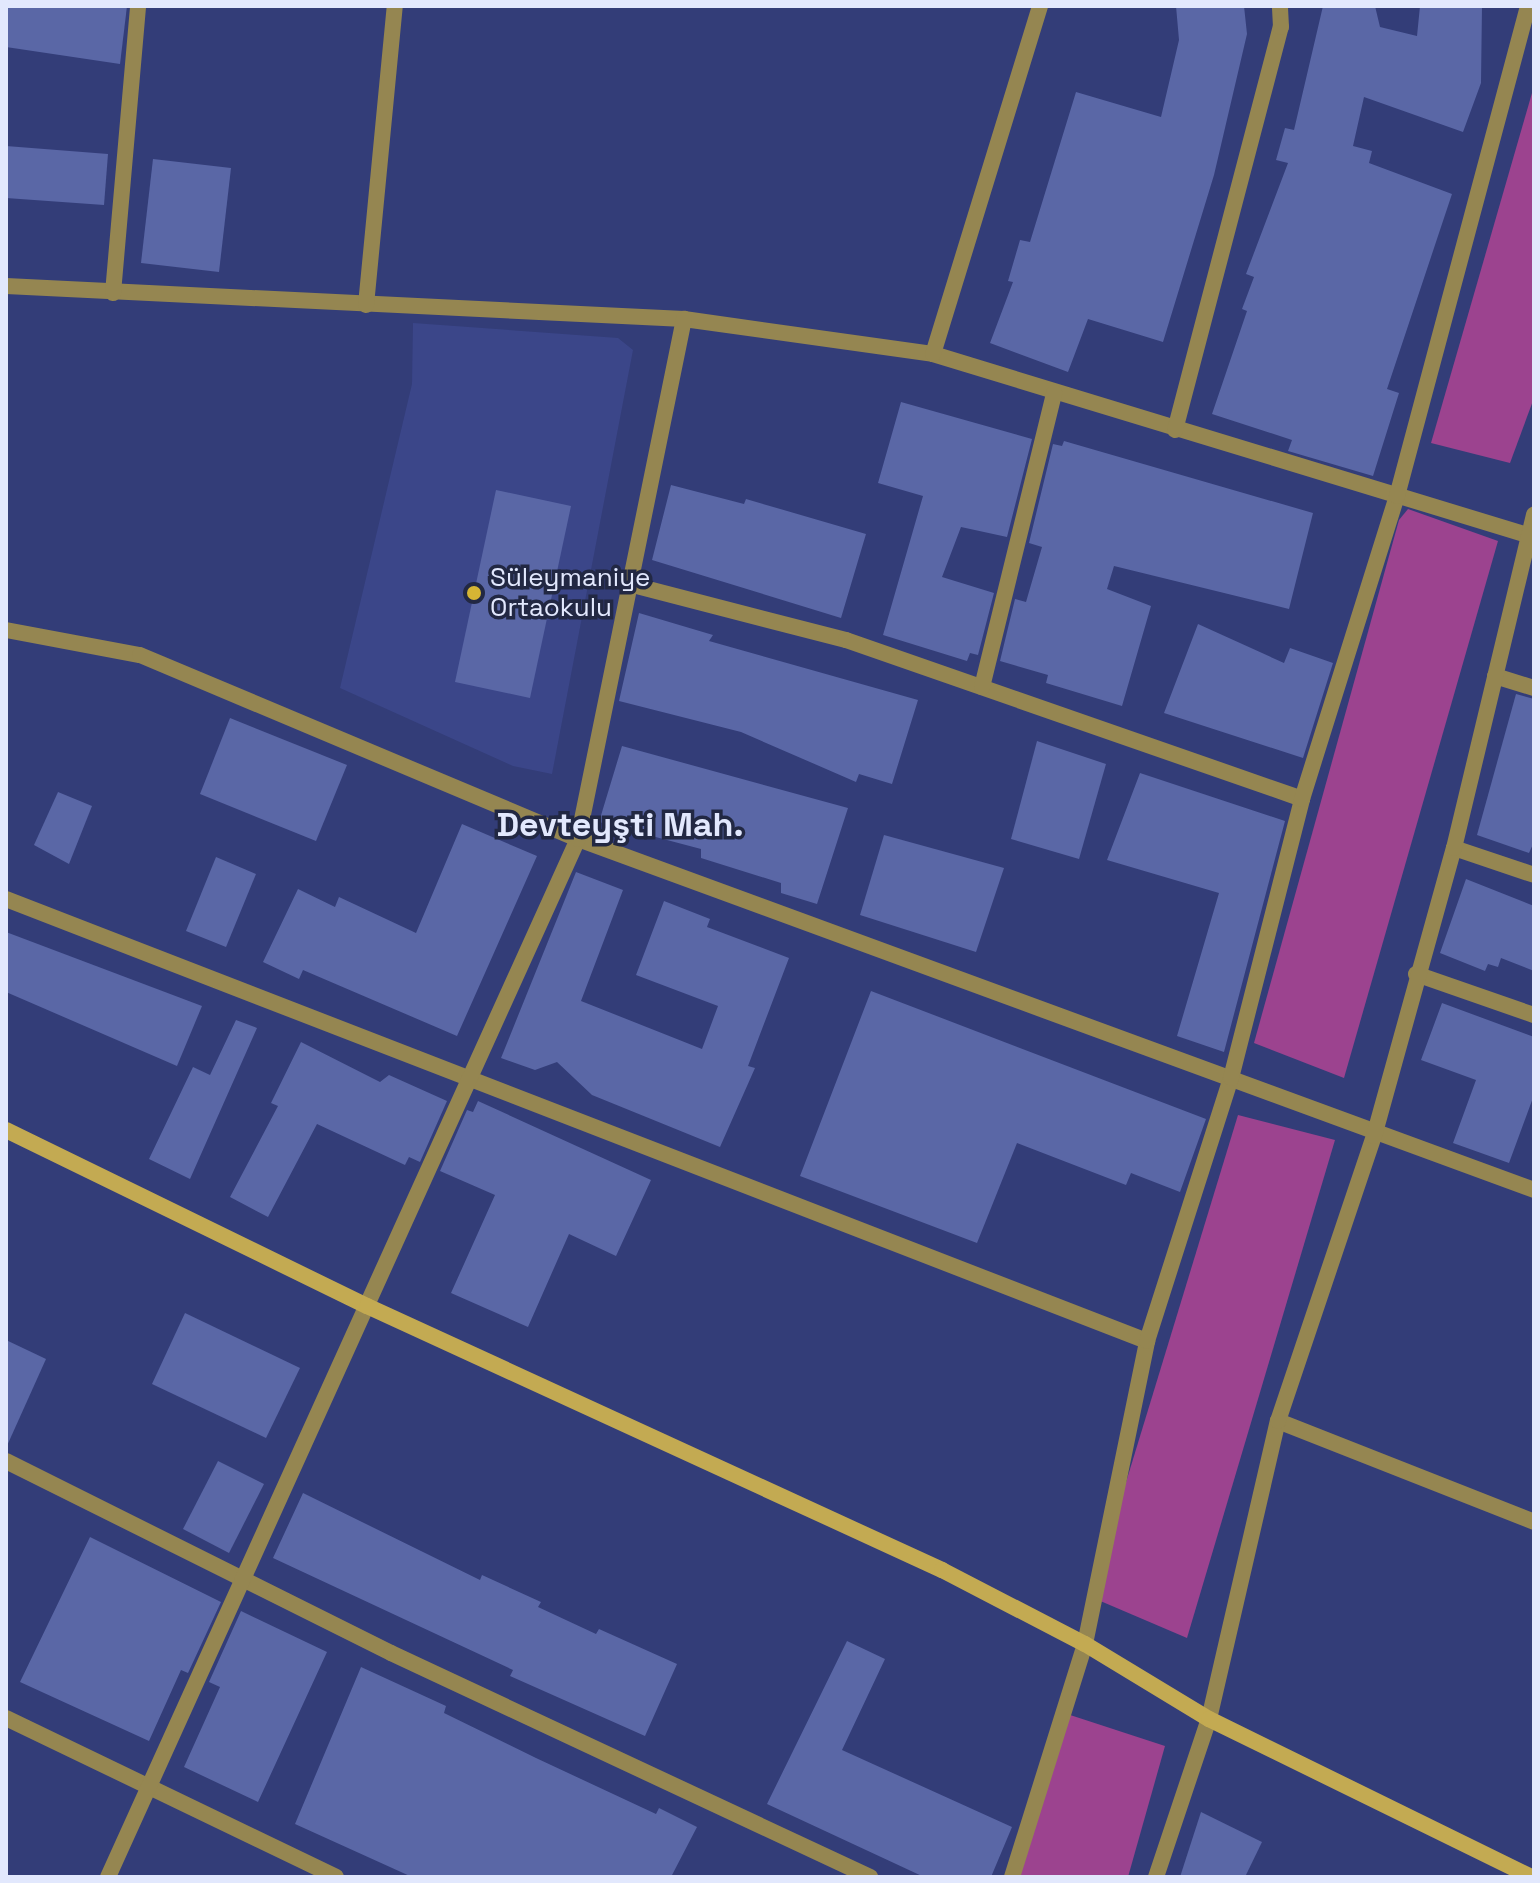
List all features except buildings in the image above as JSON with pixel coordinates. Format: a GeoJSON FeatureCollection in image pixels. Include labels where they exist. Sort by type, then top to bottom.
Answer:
{"type":"FeatureCollection","features":[{"type":"Feature","properties":{"kind":"street"},"geometry":{"type":"LineString","coordinates":[[113,293],[138,6]]}},
{"type":"Feature","properties":{"kind":"street"},"geometry":{"type":"LineString","coordinates":[[366,305],[395,6]]}},
{"type":"Feature","properties":{"kind":"street"},"geometry":{"type":"LineString","coordinates":[[933,354],[1040,6]]}},
{"type":"Feature","properties":{"kind":"street"},"geometry":{"type":"LineString","coordinates":[[1175,430],[1281,27],[1280,6]]}},
{"type":"Feature","properties":{"kind":"street"},"geometry":{"type":"LineString","coordinates":[[1012,1877],[1085,1644],[1147,1341],[1231,1078],[1302,799],[1397,496],[1528,6]]}},
{"type":"Feature","properties":{"kind":"street"},"geometry":{"type":"LineString","coordinates":[[6,286],[684,319],[933,354],[1531,536]]}},
{"type":"Feature","properties":{"kind":"street"},"geometry":{"type":"LineString","coordinates":[[108,1877],[367,1306],[467,1076],[578,839],[684,319]]}},
{"type":"Feature","properties":{"kind":"street"},"geometry":{"type":"LineString","coordinates":[[982,687],[1054,393]]}},
{"type":"Feature","properties":{"kind":"street"},"geometry":{"type":"LineString","coordinates":[[1156,1877],[1209,1719],[1278,1421],[1374,1136],[1416,974],[1454,848],[1534,514]]}},
{"type":"Feature","properties":{"kind":"street"},"geometry":{"type":"LineString","coordinates":[[629,584],[846,640],[1302,799]]}},
{"type":"Feature","properties":{"kind":"street"},"geometry":{"type":"LineString","coordinates":[[6,630],[140,655],[578,839],[1231,1078],[1374,1136],[1534,1190]]}},
{"type":"Feature","properties":{"kind":"street"},"geometry":{"type":"LineString","coordinates":[[1495,676],[1534,688]]}},
{"type":"Feature","properties":{"kind":"street"},"geometry":{"type":"LineString","coordinates":[[1454,848],[1534,875]]}},
{"type":"Feature","properties":{"kind":"street"},"geometry":{"type":"LineString","coordinates":[[6,899],[1147,1341]]}},
{"type":"Feature","properties":{"kind":"street"},"geometry":{"type":"LineString","coordinates":[[1416,974],[1534,1015]]}},
{"type":"Feature","properties":{"kind":"street"},"geometry":{"type":"LineString","coordinates":[[6,1130],[367,1306],[942,1570],[1085,1644],[1209,1719],[1531,1877]]}},
{"type":"Feature","properties":{"kind":"street"},"geometry":{"type":"LineString","coordinates":[[1278,1421],[1534,1522]]}},
{"type":"Feature","properties":{"kind":"street"},"geometry":{"type":"LineString","coordinates":[[6,1461],[244,1577],[391,1653],[870,1877]]}},
{"type":"Feature","properties":{"kind":"street"},"geometry":{"type":"LineString","coordinates":[[6,1718],[336,1877]]}},
{"type":"Feature","properties":{"kind":"shaded area"},"geometry":{"type":"Polygon","coordinates":[[[1534,86],[1534,398],[1510,463],[1431,443],[1534,86]]]}},
{"type":"Feature","properties":{"kind":"shaded area","name":"Süleymaniye Ortaokulu"},"geometry":{"type":"Polygon","coordinates":[[[413,323],[618,338],[633,350],[552,774],[513,766],[340,688],[412,384],[413,323]]]}},
{"type":"Feature","properties":{"kind":"shaded area"},"geometry":{"type":"Polygon","coordinates":[[[1408,509],[1498,541],[1344,1078],[1254,1043],[1399,520],[1408,509]]]}},
{"type":"Feature","properties":{"kind":"shaded area"},"geometry":{"type":"Polygon","coordinates":[[[1238,1115],[1335,1140],[1187,1638],[1091,1597],[1238,1115]]]}},
{"type":"Feature","properties":{"kind":"shaded area"},"geometry":{"type":"Polygon","coordinates":[[[1064,1713],[1165,1746],[1128,1877],[1017,1877],[1064,1713]]]}},
{"type":"Feature","properties":{"kind":"place","name":"Süleymaniye Ortaokulu"},"geometry":{"type":"Point","coordinates":[474,593]}},
{"type":"Feature","properties":{"kind":"district","name":"Devteyşti Mah."},"geometry":{"type":"Point","coordinates":[620,825]}}]}
